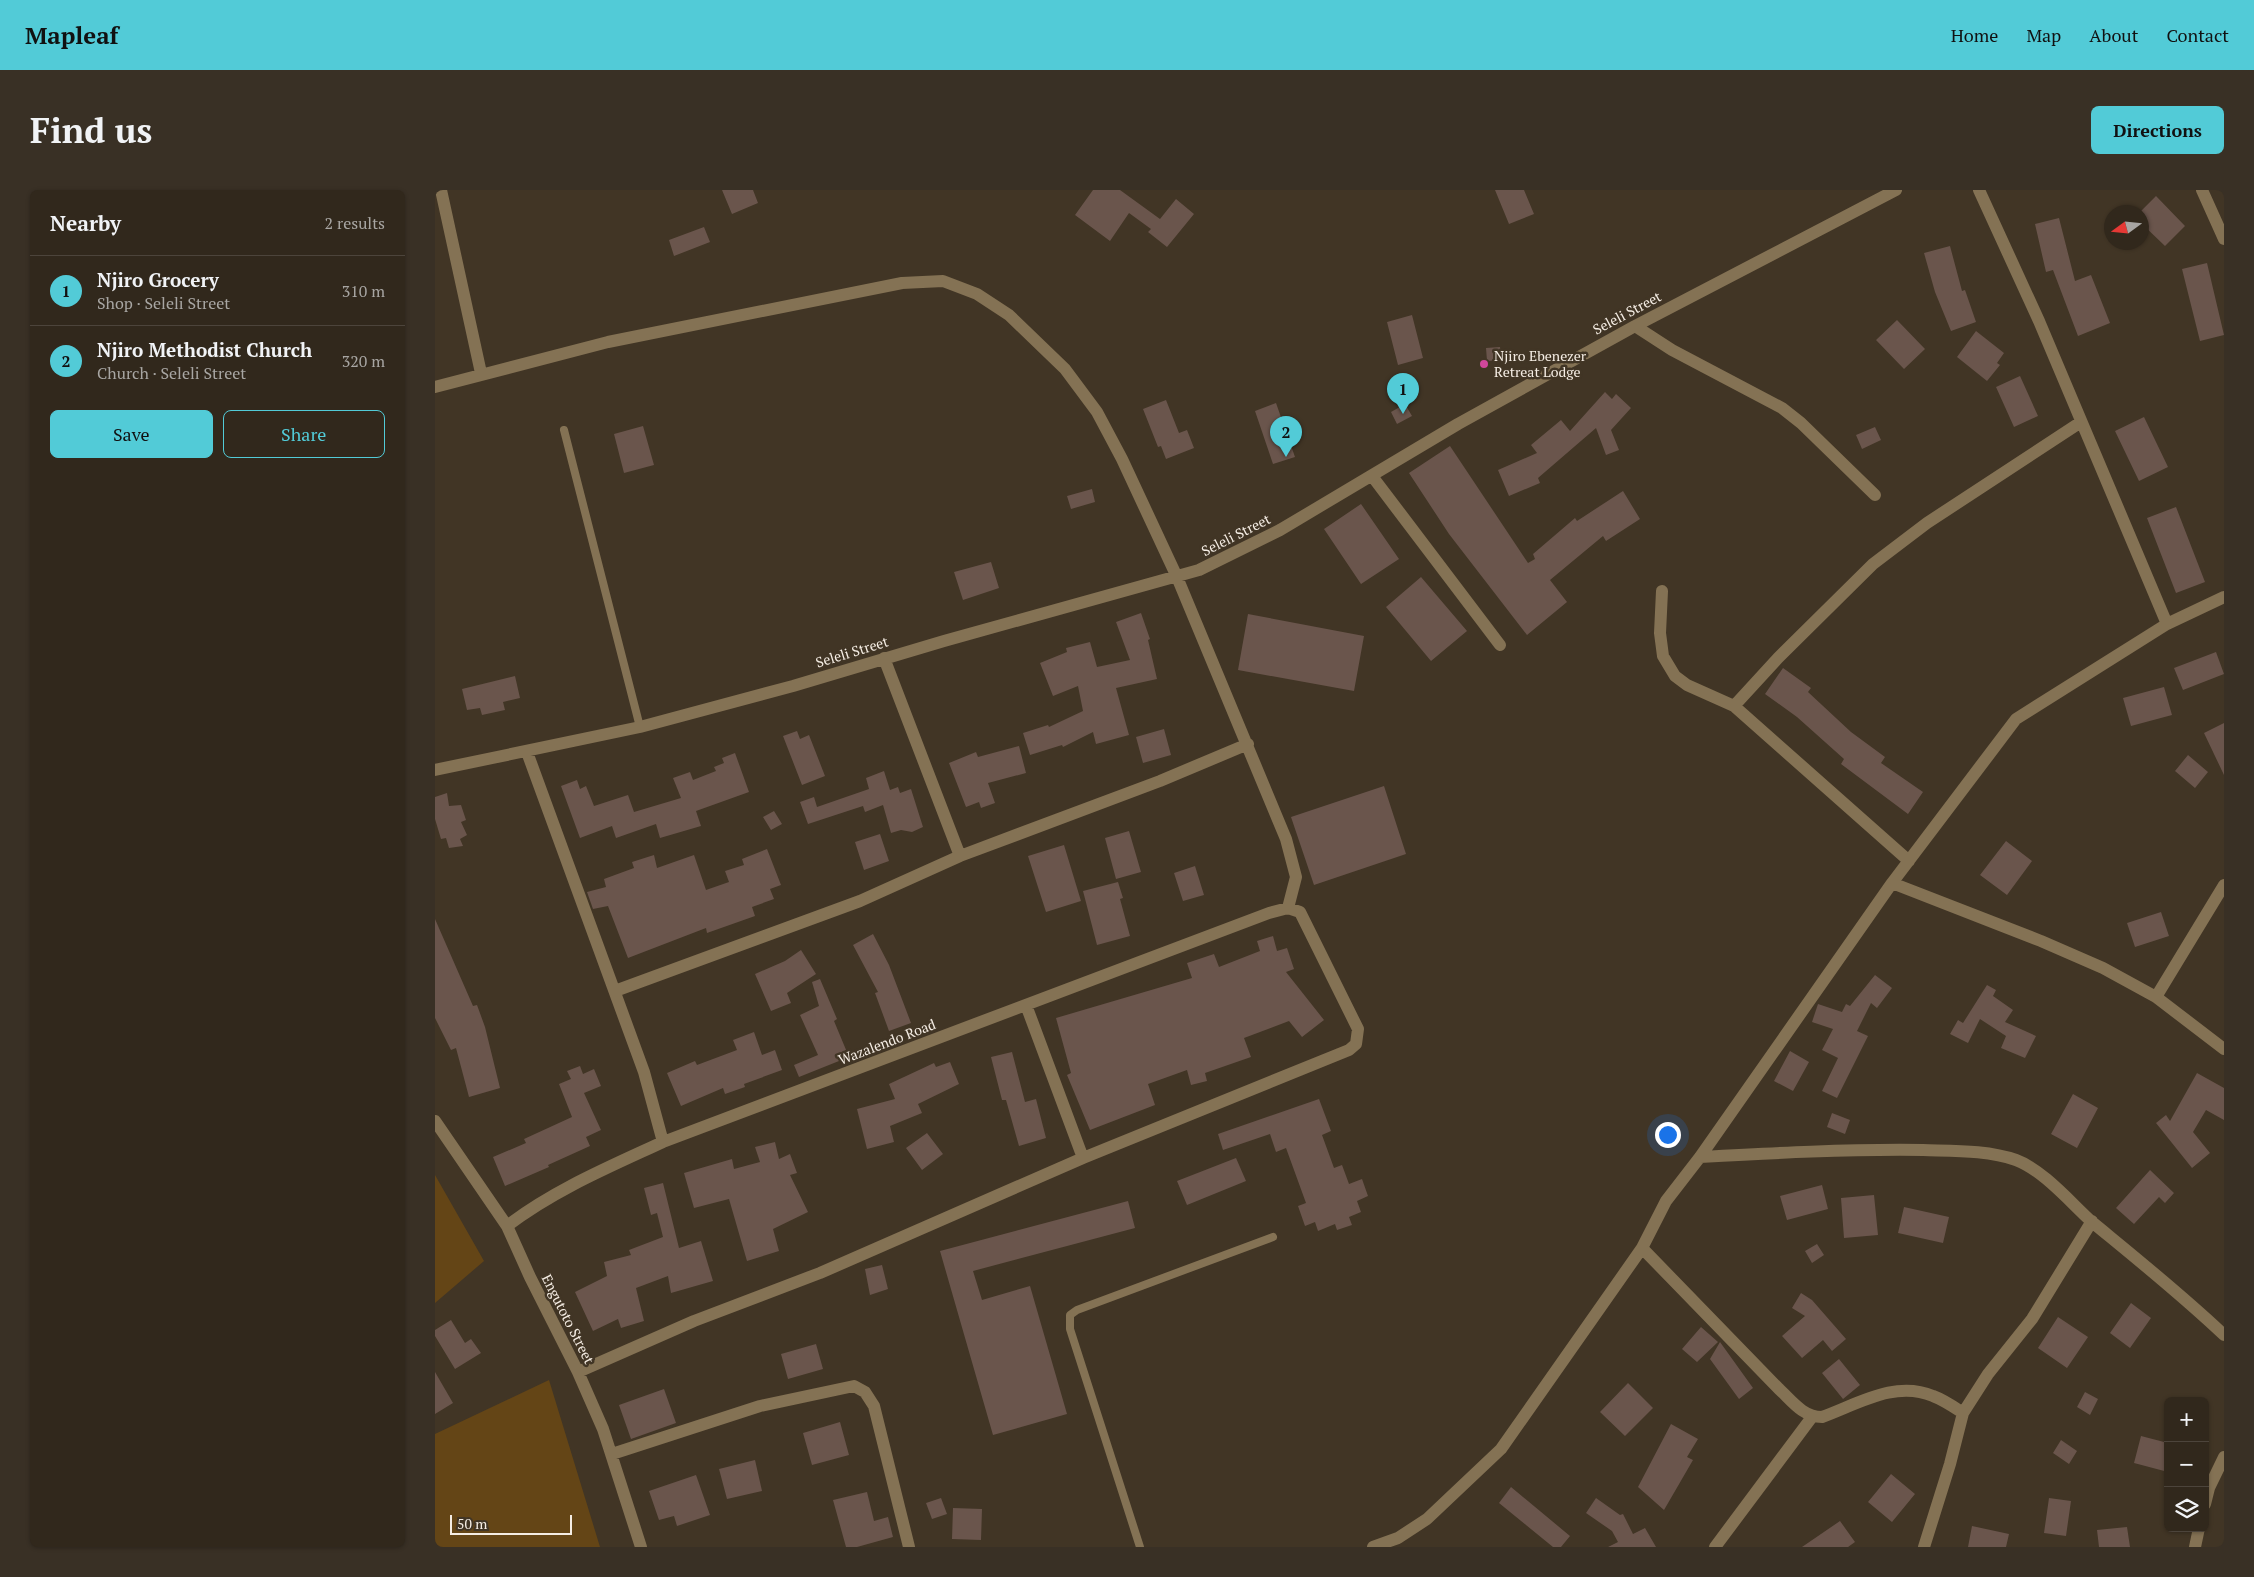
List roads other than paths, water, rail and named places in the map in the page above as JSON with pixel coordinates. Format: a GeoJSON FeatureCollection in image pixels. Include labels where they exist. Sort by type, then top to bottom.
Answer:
{"type":"FeatureCollection","features":[{"type":"Feature","properties":{"kind":"street"},"geometry":{"type":"LineString","coordinates":[[441,190],[481,373]]}},
{"type":"Feature","properties":{"kind":"street","name":"Seleli Street"},"geometry":{"type":"LineString","coordinates":[[435,770],[640,727],[793,686],[884,658],[1199,570],[1280,530],[1458,424],[1635,326],[1896,190]]}},
{"type":"Feature","properties":{"kind":"street"},"geometry":{"type":"LineString","coordinates":[[1979,190],[2039,321],[2167,624]]}},
{"type":"Feature","properties":{"kind":"street"},"geometry":{"type":"LineString","coordinates":[[2202,190],[2224,239]]}},
{"type":"Feature","properties":{"kind":"street"},"geometry":{"type":"LineString","coordinates":[[435,387],[481,373],[608,342],[902,283],[943,281],[977,294],[1009,315],[1065,369],[1097,412],[1122,460],[1177,577],[1248,744],[1293,859],[1296,877],[1288,908],[1300,912],[1358,1029],[1356,1044],[1334,1057],[1083,1158],[820,1273],[694,1321],[578,1372]]}},
{"type":"Feature","properties":{"kind":"street"},"geometry":{"type":"LineString","coordinates":[[1635,326],[1672,350],[1782,408],[1801,423],[1875,495]]}},
{"type":"Feature","properties":{"kind":"street"},"geometry":{"type":"LineString","coordinates":[[1734,706],[1778,658],[1873,564],[1941,513],[2081,422]]}},
{"type":"Feature","properties":{"kind":"street"},"geometry":{"type":"LineString","coordinates":[[1372,476],[1500,645]]}},
{"type":"Feature","properties":{"kind":"street"},"geometry":{"type":"LineString","coordinates":[[1662,591],[1660,633],[1663,656],[1675,676],[1687,685],[1734,706],[1909,861]]}},
{"type":"Feature","properties":{"kind":"street"},"geometry":{"type":"LineString","coordinates":[[1373,1547],[1398,1538],[1427,1520],[1501,1448],[1642,1248],[1666,1201],[1700,1157],[1892,883],[2016,719],[2167,624],[2224,597]]}},
{"type":"Feature","properties":{"kind":"street"},"geometry":{"type":"LineString","coordinates":[[884,658],[960,856]]}},
{"type":"Feature","properties":{"kind":"street"},"geometry":{"type":"LineString","coordinates":[[615,991],[851,904],[960,856],[1160,781],[1248,744]]}},
{"type":"Feature","properties":{"kind":"street"},"geometry":{"type":"LineString","coordinates":[[527,752],[615,991],[643,1072],[663,1142]]}},
{"type":"Feature","properties":{"kind":"street"},"geometry":{"type":"LineString","coordinates":[[1892,883],[2041,941],[2103,968],[2156,997],[2224,1049]]}},
{"type":"Feature","properties":{"kind":"street"},"geometry":{"type":"LineString","coordinates":[[2156,997],[2224,885]]}},
{"type":"Feature","properties":{"kind":"street","name":"Wazalendo Road"},"geometry":{"type":"LineString","coordinates":[[507,1226],[531,1208],[568,1186],[663,1142],[1269,913],[1288,908]]}},
{"type":"Feature","properties":{"kind":"street"},"geometry":{"type":"LineString","coordinates":[[1026,1006],[1083,1158]]}},
{"type":"Feature","properties":{"kind":"street","name":"Engutoto Street"},"geometry":{"type":"LineString","coordinates":[[435,1121],[507,1226],[530,1277],[578,1372],[612,1454],[641,1547]]}},
{"type":"Feature","properties":{"kind":"street"},"geometry":{"type":"LineString","coordinates":[[1700,1157],[1863,1149],[1950,1151],[2006,1157],[2019,1161],[2042,1176],[2092,1222],[2182,1295],[2224,1335]]}},
{"type":"Feature","properties":{"kind":"street"},"geometry":{"type":"LineString","coordinates":[[1924,1547],[1950,1464],[1963,1414],[1988,1374],[2032,1319],[2092,1222]]}},
{"type":"Feature","properties":{"kind":"street"},"geometry":{"type":"LineString","coordinates":[[1642,1248],[1779,1389],[1802,1411],[1812,1417],[1822,1417],[1882,1392],[1907,1390],[1933,1395],[1963,1414]]}},
{"type":"Feature","properties":{"kind":"street"},"geometry":{"type":"LineString","coordinates":[[612,1454],[760,1406],[854,1386],[865,1392],[874,1406],[909,1547]]}},
{"type":"Feature","properties":{"kind":"street"},"geometry":{"type":"LineString","coordinates":[[1715,1547],[1812,1417]]}},
{"type":"Feature","properties":{"kind":"street"},"geometry":{"type":"LineString","coordinates":[[2209,1488],[2224,1456]]}},
{"type":"Feature","properties":{"kind":"street"},"geometry":{"type":"LineString","coordinates":[[2195,1547],[2198,1532]]}},
{"type":"Feature","properties":{"kind":"lane"},"geometry":{"type":"LineString","coordinates":[[564,430],[640,727]]}},
{"type":"Feature","properties":{"kind":"lane"},"geometry":{"type":"LineString","coordinates":[[1140,1547],[1071,1329],[1070,1315],[1077,1310],[1273,1237]]}},
{"type":"Feature","properties":{"kind":"place","name":"Njiro Ebenezer Retreat Lodge"},"geometry":{"type":"Point","coordinates":[1484,364]}},
{"type":"Feature","properties":{"kind":"place","name":"Njiro Grocery"},"geometry":{"type":"Point","coordinates":[1403,414]}},
{"type":"Feature","properties":{"kind":"place","name":"Njiro Methodist Church"},"geometry":{"type":"Point","coordinates":[1286,457]}}]}
